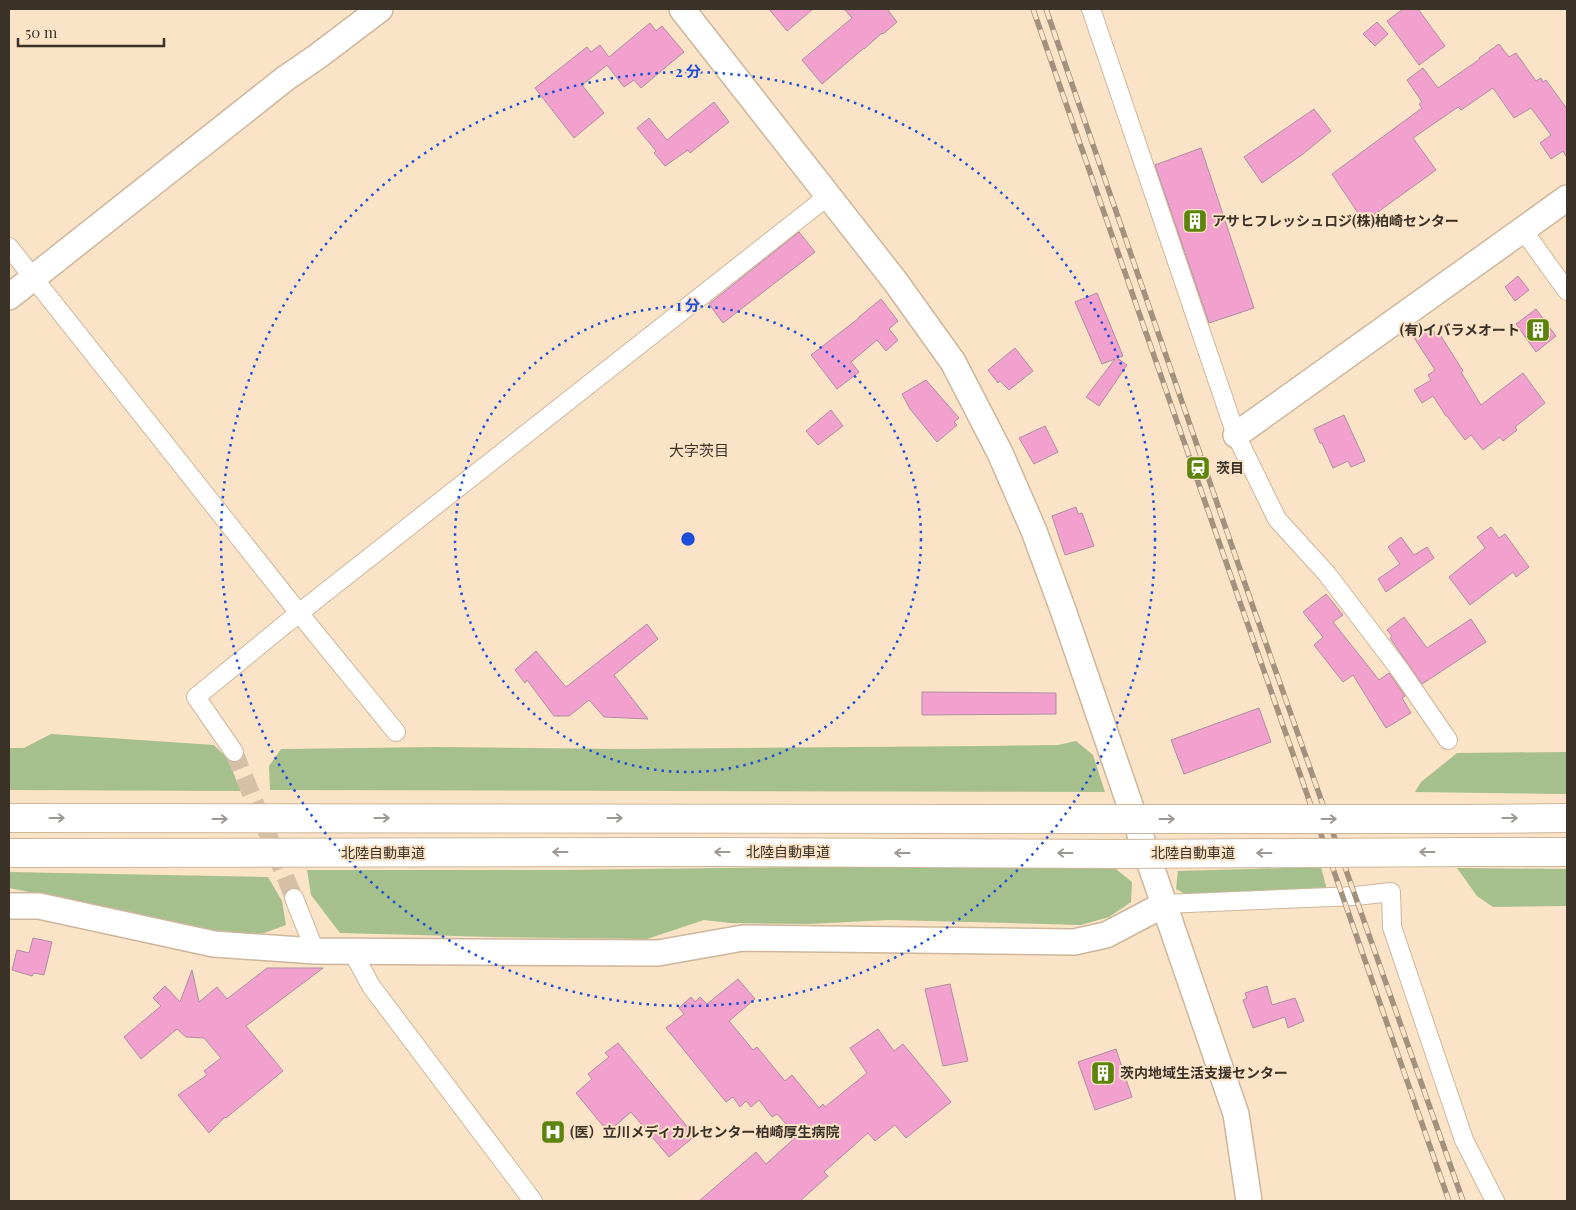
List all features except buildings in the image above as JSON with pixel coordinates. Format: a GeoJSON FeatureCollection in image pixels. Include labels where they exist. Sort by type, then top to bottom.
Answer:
{"type":"FeatureCollection","features":[{"type":"Feature","properties":{"kind":"highway"},"geometry":{"type":"LineString","coordinates":[[9,818],[1567,818]]}},
{"type":"Feature","properties":{"kind":"highway","name":"北陸自動車道"},"geometry":{"type":"LineString","coordinates":[[9,853],[725,852],[1114,854],[1567,852]]}},
{"type":"Feature","properties":{"kind":"street"},"geometry":{"type":"LineString","coordinates":[[9,297],[286,78],[380,9]]}},
{"type":"Feature","properties":{"kind":"street"},"geometry":{"type":"LineString","coordinates":[[682,9],[895,282],[952,362],[1000,453],[1037,539],[1165,904],[1236,1114],[1249,1201]]}},
{"type":"Feature","properties":{"kind":"street"},"geometry":{"type":"LineString","coordinates":[[1091,9],[1236,435],[1277,519],[1327,574],[1400,670],[1448,740]]}},
{"type":"Feature","properties":{"kind":"street"},"geometry":{"type":"LineString","coordinates":[[234,752],[196,697],[299,613],[828,196]]}},
{"type":"Feature","properties":{"kind":"street"},"geometry":{"type":"LineString","coordinates":[[1236,435],[1567,198]]}},
{"type":"Feature","properties":{"kind":"street"},"geometry":{"type":"LineString","coordinates":[[1523,230],[1567,292]]}},
{"type":"Feature","properties":{"kind":"street"},"geometry":{"type":"LineString","coordinates":[[9,247],[299,613],[396,732]]}},
{"type":"Feature","properties":{"kind":"street"},"geometry":{"type":"LineString","coordinates":[[9,906],[39,906],[214,944],[315,951],[658,953],[744,938],[1074,942],[1106,935],[1165,904],[1356,896],[1391,892],[1392,927],[1464,1140],[1496,1201]]}},
{"type":"Feature","properties":{"kind":"street"},"geometry":{"type":"LineString","coordinates":[[294,898],[315,951]]}},
{"type":"Feature","properties":{"kind":"street"},"geometry":{"type":"LineString","coordinates":[[352,951],[371,986],[533,1201]]}},
{"type":"Feature","properties":{"kind":"green space"},"geometry":{"type":"Polygon","coordinates":[[[51,734],[214,745],[227,758],[241,791],[9,790],[9,748],[24,748],[51,734]]]}},
{"type":"Feature","properties":{"kind":"green space"},"geometry":{"type":"Polygon","coordinates":[[[1076,741],[1093,755],[1105,792],[270,790],[269,766],[281,749],[983,746],[1058,745],[1076,741]]]}},
{"type":"Feature","properties":{"kind":"green space"},"geometry":{"type":"Polygon","coordinates":[[[1567,752],[1567,794],[1415,792],[1421,782],[1457,753],[1567,752]]]}},
{"type":"Feature","properties":{"kind":"green space"},"geometry":{"type":"Polygon","coordinates":[[[944,865],[1116,869],[1132,882],[1131,902],[1109,917],[1081,925],[889,920],[808,924],[730,923],[704,920],[647,939],[340,933],[311,895],[307,870],[567,870],[944,865]]]}},
{"type":"Feature","properties":{"kind":"green space"},"geometry":{"type":"Polygon","coordinates":[[[1321,867],[1328,894],[1187,895],[1176,889],[1178,871],[1321,867]]]}},
{"type":"Feature","properties":{"kind":"green space"},"geometry":{"type":"Polygon","coordinates":[[[1457,868],[1567,869],[1567,906],[1493,907],[1477,896],[1457,868]]]}},
{"type":"Feature","properties":{"kind":"green space"},"geometry":{"type":"Polygon","coordinates":[[[9,872],[268,877],[282,901],[286,925],[264,933],[215,936],[9,888],[9,872]]]}},
{"type":"Feature","properties":{"kind":"tunnel"},"geometry":{"type":"LineString","coordinates":[[234,752],[294,898]]}},
{"type":"Feature","properties":{"kind":"railway"},"geometry":{"type":"LineString","coordinates":[[1033,9],[1449,1201]]}},
{"type":"Feature","properties":{"kind":"railway"},"geometry":{"type":"LineString","coordinates":[[1046,9],[1252,604],[1463,1201]]}},
{"type":"Feature","properties":{"kind":"place","name":"アサヒフレッシュロジ(株)柏崎センター"},"geometry":{"type":"Point","coordinates":[1195,221]}},
{"type":"Feature","properties":{"kind":"place","name":"(有)イバラメオート"},"geometry":{"type":"Point","coordinates":[1538,330]}},
{"type":"Feature","properties":{"kind":"place","name":"茨目"},"geometry":{"type":"Point","coordinates":[1198,468]}},
{"type":"Feature","properties":{"kind":"place","name":"茨内地域生活支援センター"},"geometry":{"type":"Point","coordinates":[1103,1073]}},
{"type":"Feature","properties":{"kind":"place","name":"(医）立川メディカルセンター柏崎厚生病院"},"geometry":{"type":"Point","coordinates":[553,1132]}},
{"type":"Feature","properties":{"kind":"district","name":"大字茨目"},"geometry":{"type":"Point","coordinates":[699,451]}}]}
